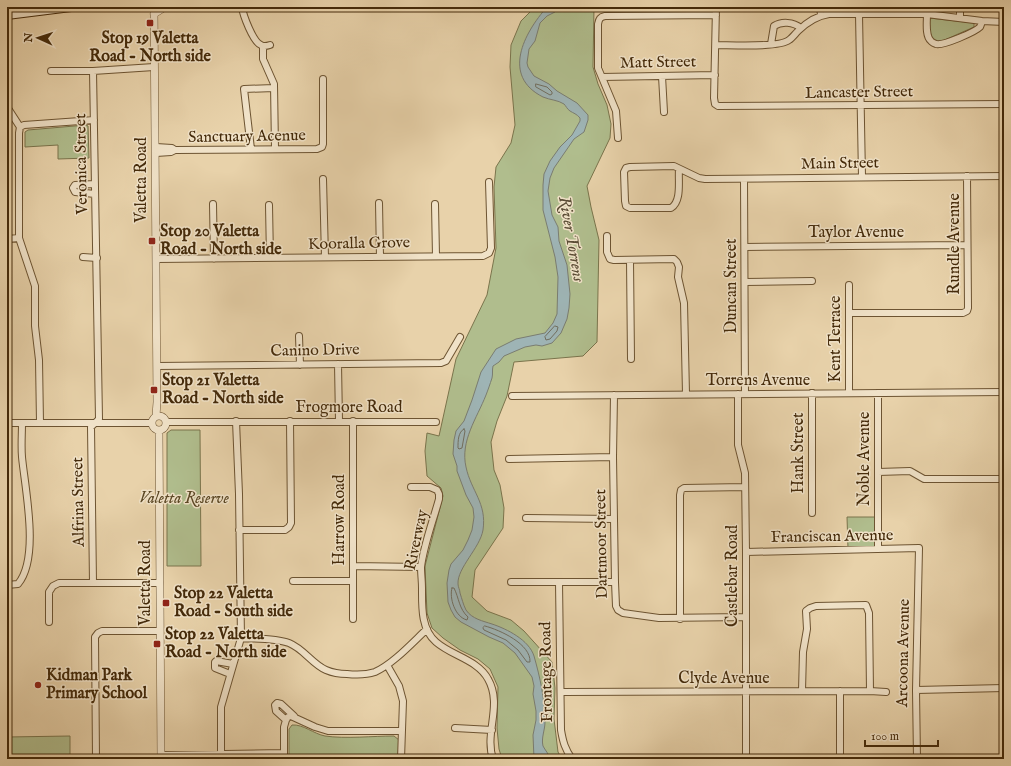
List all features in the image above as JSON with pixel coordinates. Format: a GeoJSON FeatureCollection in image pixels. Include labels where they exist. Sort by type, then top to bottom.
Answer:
{"type":"FeatureCollection","features":[{"type":"Feature","properties":{"kind":"main road"},"geometry":{"type":"LineString","coordinates":[[7,15],[69,7]]}},
{"type":"Feature","properties":{"kind":"street"},"geometry":{"type":"LineString","coordinates":[[154,11],[165,7]]}},
{"type":"Feature","properties":{"kind":"street"},"geometry":{"type":"LineString","coordinates":[[242,7],[242,14],[256,42],[263,46],[270,45]]}},
{"type":"Feature","properties":{"kind":"street"},"geometry":{"type":"LineString","coordinates":[[715,75],[716,7]]}},
{"type":"Feature","properties":{"kind":"street"},"geometry":{"type":"LineString","coordinates":[[820,7],[821,15]]}},
{"type":"Feature","properties":{"kind":"street"},"geometry":{"type":"LineString","coordinates":[[960,7],[960,18]]}},
{"type":"Feature","properties":{"kind":"street","name":"Valetta Road"},"geometry":{"type":"LineString","coordinates":[[154,11],[158,416]]}},
{"type":"Feature","properties":{"kind":"street"},"geometry":{"type":"LineString","coordinates":[[716,45],[783,43],[789,40],[815,17],[829,14],[927,14],[982,22],[1004,22]]}},
{"type":"Feature","properties":{"kind":"street"},"geometry":{"type":"LineString","coordinates":[[859,14],[862,177]]}},
{"type":"Feature","properties":{"kind":"street"},"geometry":{"type":"LineString","coordinates":[[927,14],[927,36],[931,42],[936,44],[941,44],[977,29],[981,26],[982,22]]}},
{"type":"Feature","properties":{"kind":"street"},"geometry":{"type":"LineString","coordinates":[[618,138],[616,111],[598,68],[599,19],[602,16],[716,15]]}},
{"type":"Feature","properties":{"kind":"street"},"geometry":{"type":"LineString","coordinates":[[771,44],[774,26],[784,22],[801,28]]}},
{"type":"Feature","properties":{"kind":"street"},"geometry":{"type":"LineString","coordinates":[[263,46],[263,59],[274,84],[275,149]]}},
{"type":"Feature","properties":{"kind":"street"},"geometry":{"type":"LineString","coordinates":[[50,71],[93,71],[154,67]]}},
{"type":"Feature","properties":{"kind":"street","name":"Veronica Street"},"geometry":{"type":"LineString","coordinates":[[93,71],[99,420],[95,423]]}},
{"type":"Feature","properties":{"kind":"street","name":"Lancaster Street"},"geometry":{"type":"LineString","coordinates":[[715,75],[715,104],[722,107],[1004,104]]}},
{"type":"Feature","properties":{"kind":"street","name":"Matt Street"},"geometry":{"type":"LineString","coordinates":[[602,77],[715,75]]}},
{"type":"Feature","properties":{"kind":"street"},"geometry":{"type":"LineString","coordinates":[[662,76],[664,112]]}},
{"type":"Feature","properties":{"kind":"street","name":"Sanctuary Acenue"},"geometry":{"type":"LineString","coordinates":[[156,150],[172,148],[175,150],[317,149],[322,147],[323,79]]}},
{"type":"Feature","properties":{"kind":"street"},"geometry":{"type":"LineString","coordinates":[[251,149],[244,89],[274,88]]}},
{"type":"Feature","properties":{"kind":"street"},"geometry":{"type":"LineString","coordinates":[[9,110],[20,127],[19,238],[35,286],[35,326],[39,360],[40,423]]}},
{"type":"Feature","properties":{"kind":"street"},"geometry":{"type":"LineString","coordinates":[[20,127],[24,125],[94,120]]}},
{"type":"Feature","properties":{"kind":"street","name":"Main Street"},"geometry":{"type":"LineString","coordinates":[[679,169],[678,200],[676,205],[671,208],[630,208],[626,206],[624,172],[626,168],[674,166],[703,179],[1004,176]]}},
{"type":"Feature","properties":{"kind":"street","name":"Rundle Avenue"},"geometry":{"type":"LineString","coordinates":[[849,313],[963,313],[967,311],[967,176]]}},
{"type":"Feature","properties":{"kind":"street"},"geometry":{"type":"LineString","coordinates":[[323,179],[325,257]]}},
{"type":"Feature","properties":{"kind":"street","name":"Duncan Street"},"geometry":{"type":"LineString","coordinates":[[744,179],[745,394]]}},
{"type":"Feature","properties":{"kind":"street","name":"Kooralla Grove"},"geometry":{"type":"LineString","coordinates":[[156,259],[483,256],[489,252],[491,248],[490,182]]}},
{"type":"Feature","properties":{"kind":"street"},"geometry":{"type":"LineString","coordinates":[[95,184],[75,185],[73,188],[78,193],[95,194]]}},
{"type":"Feature","properties":{"kind":"street"},"geometry":{"type":"LineString","coordinates":[[379,203],[380,257]]}},
{"type":"Feature","properties":{"kind":"street"},"geometry":{"type":"LineString","coordinates":[[213,204],[214,259]]}},
{"type":"Feature","properties":{"kind":"street"},"geometry":{"type":"LineString","coordinates":[[435,204],[436,256]]}},
{"type":"Feature","properties":{"kind":"street"},"geometry":{"type":"LineString","coordinates":[[269,205],[270,258]]}},
{"type":"Feature","properties":{"kind":"street"},"geometry":{"type":"LineString","coordinates":[[607,236],[607,252],[610,258],[630,260],[674,259],[677,262],[679,267],[678,277],[684,303],[686,394]]}},
{"type":"Feature","properties":{"kind":"street"},"geometry":{"type":"LineString","coordinates":[[7,239],[19,238]]}},
{"type":"Feature","properties":{"kind":"street","name":"Taylor Avenue"},"geometry":{"type":"LineString","coordinates":[[745,247],[967,245]]}},
{"type":"Feature","properties":{"kind":"street"},"geometry":{"type":"LineString","coordinates":[[83,257],[97,258]]}},
{"type":"Feature","properties":{"kind":"street"},"geometry":{"type":"LineString","coordinates":[[630,260],[631,359]]}},
{"type":"Feature","properties":{"kind":"street"},"geometry":{"type":"LineString","coordinates":[[745,282],[812,281]]}},
{"type":"Feature","properties":{"kind":"street","name":"Kent Terrace"},"geometry":{"type":"LineString","coordinates":[[849,285],[849,393]]}},
{"type":"Feature","properties":{"kind":"street"},"geometry":{"type":"LineString","coordinates":[[299,336],[300,365]]}},
{"type":"Feature","properties":{"kind":"street","name":"Canino Drive"},"geometry":{"type":"LineString","coordinates":[[157,366],[441,363],[446,361],[460,337]]}},
{"type":"Feature","properties":{"kind":"street"},"geometry":{"type":"LineString","coordinates":[[338,364],[339,421]]}},
{"type":"Feature","properties":{"kind":"street","name":"Torrens Avenue"},"geometry":{"type":"LineString","coordinates":[[512,396],[1004,392]]}},
{"type":"Feature","properties":{"kind":"street","name":"Hank Street"},"geometry":{"type":"LineString","coordinates":[[812,393],[812,512]]}},
{"type":"Feature","properties":{"kind":"street","name":"Noble Avenue"},"geometry":{"type":"LineString","coordinates":[[878,393],[878,548]]}},
{"type":"Feature","properties":{"kind":"street","name":"Castlebar Road"},"geometry":{"type":"LineString","coordinates":[[738,394],[738,445],[745,473],[747,692],[746,759]]}},
{"type":"Feature","properties":{"kind":"street","name":"Dartmoor Street"},"geometry":{"type":"LineString","coordinates":[[614,395],[613,457],[615,582],[616,606],[618,610],[622,613],[659,618],[680,619],[746,617]]}},
{"type":"Feature","properties":{"kind":"street"},"geometry":{"type":"LineString","coordinates":[[158,416],[165,419],[166,422],[164,427],[159,430],[154,428],[151,422],[153,418],[158,416]]}},
{"type":"Feature","properties":{"kind":"street"},"geometry":{"type":"LineString","coordinates":[[239,530],[285,530],[291,523],[290,421]]}},
{"type":"Feature","properties":{"kind":"street","name":"Harrow Road"},"geometry":{"type":"LineString","coordinates":[[353,421],[353,619]]}},
{"type":"Feature","properties":{"kind":"street"},"geometry":{"type":"LineString","coordinates":[[7,424],[151,422]]}},
{"type":"Feature","properties":{"kind":"street","name":"Frogmore Road"},"geometry":{"type":"LineString","coordinates":[[166,422],[436,422]]}},
{"type":"Feature","properties":{"kind":"street"},"geometry":{"type":"LineString","coordinates":[[221,757],[221,707],[241,638],[236,422]]}},
{"type":"Feature","properties":{"kind":"street"},"geometry":{"type":"LineString","coordinates":[[7,585],[18,584],[26,570],[29,556],[29,515],[22,456],[22,423]]}},
{"type":"Feature","properties":{"kind":"street","name":"Alfrina Street"},"geometry":{"type":"LineString","coordinates":[[93,583],[91,427],[95,423]]}},
{"type":"Feature","properties":{"kind":"street","name":"Valetta Road"},"geometry":{"type":"LineString","coordinates":[[159,430],[161,757]]}},
{"type":"Feature","properties":{"kind":"street"},"geometry":{"type":"LineString","coordinates":[[509,459],[613,457]]}},
{"type":"Feature","properties":{"kind":"street"},"geometry":{"type":"LineString","coordinates":[[878,472],[910,471],[924,479],[1004,479]]}},
{"type":"Feature","properties":{"kind":"street","name":"Riverway"},"geometry":{"type":"LineString","coordinates":[[410,487],[430,487],[437,490],[439,494],[439,500],[421,567],[422,611],[427,630],[436,642],[480,668],[488,678],[495,701],[490,745],[493,759]]}},
{"type":"Feature","properties":{"kind":"street"},"geometry":{"type":"LineString","coordinates":[[680,619],[681,490],[684,488],[745,487]]}},
{"type":"Feature","properties":{"kind":"street"},"geometry":{"type":"LineString","coordinates":[[526,518],[614,519]]}},
{"type":"Feature","properties":{"kind":"street","name":"Franciscan Avenue"},"geometry":{"type":"LineString","coordinates":[[746,552],[919,548]]}},
{"type":"Feature","properties":{"kind":"street","name":"Arcoona Avenue"},"geometry":{"type":"LineString","coordinates":[[917,759],[916,690],[919,548]]}},
{"type":"Feature","properties":{"kind":"street"},"geometry":{"type":"LineString","coordinates":[[353,566],[421,567]]}},
{"type":"Feature","properties":{"kind":"street"},"geometry":{"type":"LineString","coordinates":[[293,580],[353,580]]}},
{"type":"Feature","properties":{"kind":"street"},"geometry":{"type":"LineString","coordinates":[[511,582],[615,582]]}},
{"type":"Feature","properties":{"kind":"street","name":"Frontage Road"},"geometry":{"type":"LineString","coordinates":[[559,582],[563,742],[572,759]]}},
{"type":"Feature","properties":{"kind":"street"},"geometry":{"type":"LineString","coordinates":[[50,622],[49,592],[53,586],[59,583],[160,583]]}},
{"type":"Feature","properties":{"kind":"street"},"geometry":{"type":"LineString","coordinates":[[802,691],[803,652],[807,629],[806,611],[816,606],[866,605],[869,613],[870,691]]}},
{"type":"Feature","properties":{"kind":"street"},"geometry":{"type":"LineString","coordinates":[[241,638],[289,643],[326,670],[339,674],[365,674],[374,672],[387,664],[427,630]]}},
{"type":"Feature","properties":{"kind":"street"},"geometry":{"type":"LineString","coordinates":[[96,759],[95,637],[102,631],[160,631]]}},
{"type":"Feature","properties":{"kind":"street"},"geometry":{"type":"LineString","coordinates":[[230,674],[215,668],[215,662],[219,660],[233,664]]}},
{"type":"Feature","properties":{"kind":"street"},"geometry":{"type":"LineString","coordinates":[[387,664],[399,686],[404,701],[401,759]]}},
{"type":"Feature","properties":{"kind":"street"},"geometry":{"type":"LineString","coordinates":[[916,690],[1004,688]]}},
{"type":"Feature","properties":{"kind":"street"},"geometry":{"type":"LineString","coordinates":[[840,691],[840,759]]}},
{"type":"Feature","properties":{"kind":"street","name":"Clyde Avenue"},"geometry":{"type":"LineString","coordinates":[[561,692],[886,692]]}},
{"type":"Feature","properties":{"kind":"street"},"geometry":{"type":"LineString","coordinates":[[286,720],[275,709],[274,705],[277,703],[281,704],[294,716],[315,727],[328,730],[402,731]]}},
{"type":"Feature","properties":{"kind":"street"},"geometry":{"type":"LineString","coordinates":[[161,757],[284,756],[284,727],[288,717],[294,716]]}},
{"type":"Feature","properties":{"kind":"street"},"geometry":{"type":"LineString","coordinates":[[455,728],[492,730]]}},
{"type":"Feature","properties":{"kind":"green space"},"geometry":{"type":"Polygon","coordinates":[[[535,7],[594,7],[593,67],[607,105],[611,124],[610,138],[587,186],[599,240],[597,342],[583,356],[514,362],[507,396],[497,421],[491,442],[494,470],[500,485],[504,508],[503,528],[475,570],[472,597],[487,611],[511,620],[524,631],[552,662],[555,688],[554,719],[558,752],[562,759],[502,759],[499,749],[497,728],[498,687],[490,669],[478,659],[460,650],[443,638],[432,628],[427,613],[425,566],[443,496],[441,488],[427,476],[425,451],[427,433],[439,436],[456,359],[487,295],[496,248],[494,187],[496,167],[511,143],[515,125],[510,67],[511,45],[521,21],[535,7]]]}},
{"type":"Feature","properties":{"kind":"green space"},"geometry":{"type":"Polygon","coordinates":[[[929,18],[974,23],[974,27],[940,42],[933,39],[931,36],[929,29],[929,18]]]}},
{"type":"Feature","properties":{"kind":"green space"},"geometry":{"type":"Polygon","coordinates":[[[88,126],[89,158],[58,159],[58,145],[25,147],[25,132],[28,130],[88,126]]]}},
{"type":"Feature","properties":{"kind":"green space","name":"Valetta Reserve"},"geometry":{"type":"Polygon","coordinates":[[[171,430],[200,430],[201,566],[167,566],[167,433],[171,430]]]}},
{"type":"Feature","properties":{"kind":"green space"},"geometry":{"type":"Polygon","coordinates":[[[847,517],[878,517],[878,548],[848,549],[847,517]]]}},
{"type":"Feature","properties":{"kind":"green space"},"geometry":{"type":"Polygon","coordinates":[[[292,725],[300,726],[321,735],[333,737],[394,736],[399,740],[398,759],[289,759],[289,729],[292,725]]]}},
{"type":"Feature","properties":{"kind":"green space"},"geometry":{"type":"Polygon","coordinates":[[[70,736],[70,759],[7,759],[7,737],[70,736]]]}},
{"type":"Feature","properties":{"kind":"water","name":"River Torrens"},"geometry":{"type":"Polygon","coordinates":[[[547,7],[557,7],[555,12],[547,16],[540,23],[535,41],[529,49],[527,63],[528,67],[534,76],[549,84],[557,91],[577,103],[588,115],[584,132],[574,139],[554,168],[550,178],[548,191],[552,215],[558,227],[559,241],[567,265],[570,294],[569,308],[567,319],[561,333],[552,343],[542,346],[536,345],[525,347],[504,356],[493,366],[492,376],[486,395],[470,430],[465,448],[468,475],[483,512],[483,530],[478,544],[461,571],[458,584],[463,604],[471,616],[511,632],[527,645],[534,656],[544,705],[545,722],[543,746],[550,759],[534,759],[533,735],[536,711],[532,677],[515,653],[503,643],[461,622],[455,617],[448,602],[447,583],[451,564],[463,550],[468,540],[472,530],[474,517],[473,508],[466,495],[457,471],[453,454],[456,431],[464,421],[481,372],[496,349],[516,339],[545,333],[553,323],[557,314],[558,277],[555,257],[543,210],[544,174],[550,161],[560,147],[572,135],[580,121],[580,118],[569,110],[564,104],[543,97],[530,88],[523,78],[520,66],[521,54],[525,41],[531,29],[547,7]]]}},
{"type":"Feature","properties":{"kind":"place","name":"Stop 19 Valetta Road - North side"},"geometry":{"type":"Point","coordinates":[150,23]}},
{"type":"Feature","properties":{"kind":"place","name":"Stop 20 Valetta Road - North side"},"geometry":{"type":"Point","coordinates":[152,241]}},
{"type":"Feature","properties":{"kind":"place","name":"Stop 21 Valetta Road - North side"},"geometry":{"type":"Point","coordinates":[154,390]}},
{"type":"Feature","properties":{"kind":"place","name":"Stop 22 Valetta Road - South side"},"geometry":{"type":"Point","coordinates":[166,603]}},
{"type":"Feature","properties":{"kind":"place","name":"Stop 22 Valetta Road - North side"},"geometry":{"type":"Point","coordinates":[157,644]}},
{"type":"Feature","properties":{"kind":"place","name":"Kidman Park Primary School"},"geometry":{"type":"Point","coordinates":[38,685]}}]}
